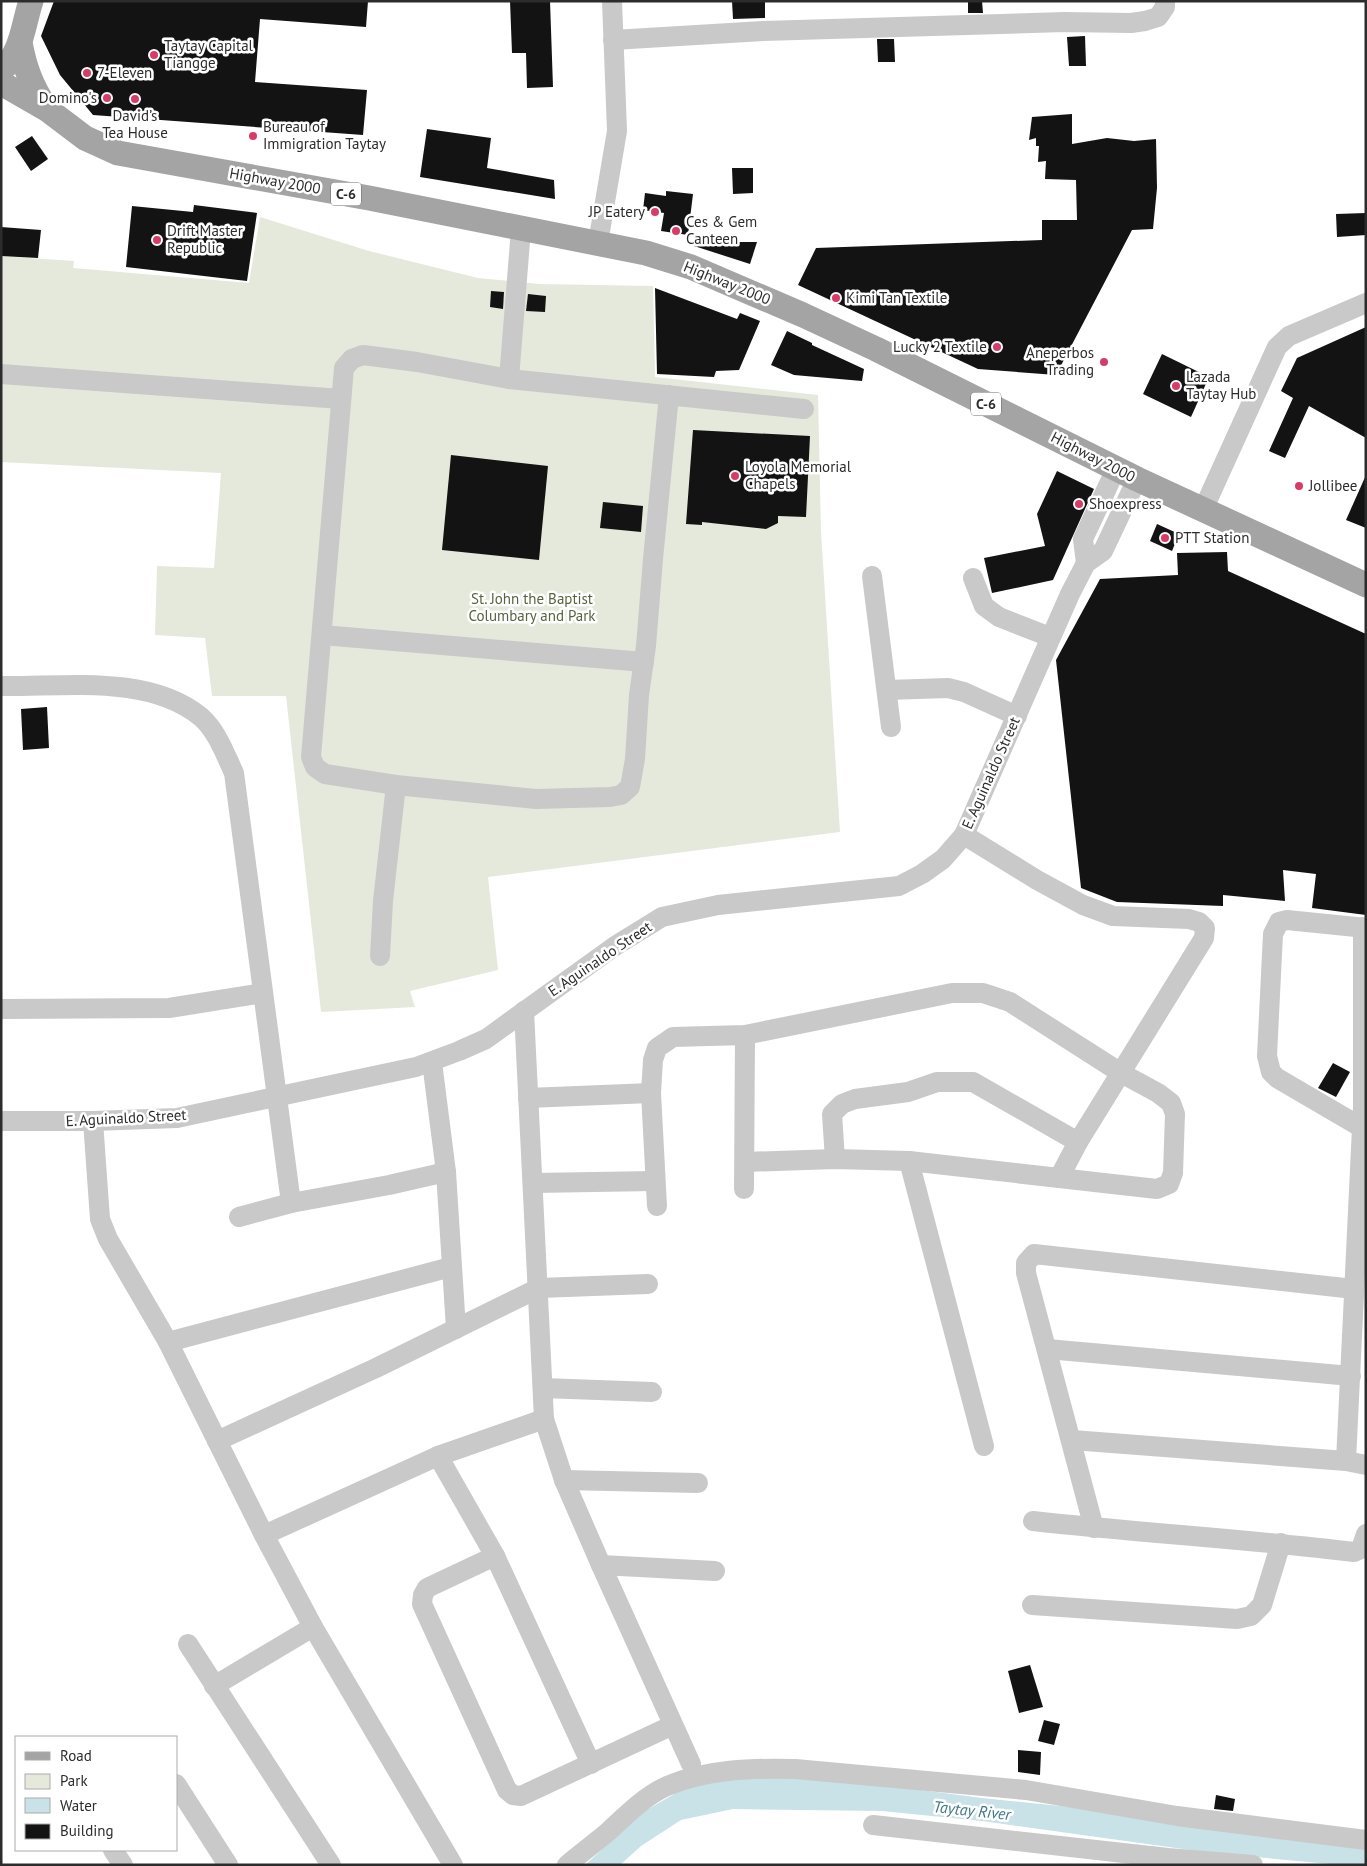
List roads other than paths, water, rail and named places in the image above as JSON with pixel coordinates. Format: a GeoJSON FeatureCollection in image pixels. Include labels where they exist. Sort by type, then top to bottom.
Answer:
{"type":"FeatureCollection","features":[{"type":"Feature","properties":{"kind":"main road","name":"C-6"},"geometry":{"type":"LineString","coordinates":[[20,42],[31,1]]}},
{"type":"Feature","properties":{"kind":"main road"},"geometry":{"type":"LineString","coordinates":[[1,70],[12,59],[20,42]]}},
{"type":"Feature","properties":{"kind":"main road","name":"Highway 2000"},"geometry":{"type":"LineString","coordinates":[[20,42],[29,78],[37,95],[48,110]]}},
{"type":"Feature","properties":{"kind":"main road","name":"Highway 2000"},"geometry":{"type":"LineString","coordinates":[[1,83],[48,110],[85,138],[118,153],[369,198],[646,253],[691,267],[803,315],[876,349],[1126,474],[1366,585]]}},
{"type":"Feature","properties":{"kind":"street"},"geometry":{"type":"LineString","coordinates":[[598,244],[618,131],[612,1]]}},
{"type":"Feature","properties":{"kind":"street"},"geometry":{"type":"LineString","coordinates":[[613,40],[763,31],[1065,22],[1131,23],[1145,21],[1158,16],[1165,7],[1165,1]]}},
{"type":"Feature","properties":{"kind":"street"},"geometry":{"type":"LineString","coordinates":[[509,379],[521,229]]}},
{"type":"Feature","properties":{"kind":"street"},"geometry":{"type":"LineString","coordinates":[[1203,510],[1277,347],[1290,336],[1366,303]]}},
{"type":"Feature","properties":{"kind":"street"},"geometry":{"type":"LineString","coordinates":[[669,395],[644,662],[639,695],[635,759],[630,787],[621,795],[610,797],[536,799],[396,786],[326,774],[315,767],[311,757],[341,398],[344,368],[352,359],[362,355],[417,362],[509,379],[669,395],[804,409]]}},
{"type":"Feature","properties":{"kind":"street"},"geometry":{"type":"LineString","coordinates":[[1,374],[341,398]]}},
{"type":"Feature","properties":{"kind":"street","name":"E. Aguinaldo Street"},"geometry":{"type":"LineString","coordinates":[[1,1122],[177,1118],[277,1098],[432,1062],[486,1039],[615,946],[662,917],[718,905],[899,886],[922,874],[943,859],[964,835],[1050,638],[1086,563],[1083,539],[1126,474]]}},
{"type":"Feature","properties":{"kind":"street"},"geometry":{"type":"LineString","coordinates":[[872,576],[891,727]]}},
{"type":"Feature","properties":{"kind":"street"},"geometry":{"type":"LineString","coordinates":[[973,578],[984,606],[999,617],[1050,638]]}},
{"type":"Feature","properties":{"kind":"street"},"geometry":{"type":"LineString","coordinates":[[322,635],[644,662]]}},
{"type":"Feature","properties":{"kind":"street"},"geometry":{"type":"LineString","coordinates":[[1,686],[86,686],[151,692],[177,701],[202,718],[220,743],[234,773],[291,1203]]}},
{"type":"Feature","properties":{"kind":"street"},"geometry":{"type":"LineString","coordinates":[[887,690],[948,688],[964,692],[1017,716]]}},
{"type":"Feature","properties":{"kind":"street"},"geometry":{"type":"LineString","coordinates":[[380,956],[383,901],[396,786]]}},
{"type":"Feature","properties":{"kind":"street"},"geometry":{"type":"LineString","coordinates":[[964,835],[1083,906],[1113,916],[1189,919],[1199,922],[1205,928],[1204,938],[1078,1142],[1059,1178]]}},
{"type":"Feature","properties":{"kind":"street"},"geometry":{"type":"LineString","coordinates":[[1072,1440],[1356,1463],[1351,1376],[1354,1289],[1364,1129],[1365,928],[1287,920],[1278,922],[1273,934],[1267,1056],[1271,1072],[1277,1078],[1364,1129]]}},
{"type":"Feature","properties":{"kind":"street"},"geometry":{"type":"LineString","coordinates":[[656,1206],[651,1093],[652,1060],[658,1048],[673,1037],[745,1035],[952,993],[983,993],[1010,1002],[1121,1073],[1158,1092],[1171,1102],[1175,1114],[1173,1173],[1169,1184],[1157,1189],[909,1161],[835,1159],[744,1162]]}},
{"type":"Feature","properties":{"kind":"street"},"geometry":{"type":"LineString","coordinates":[[1,1009],[169,1008],[263,994]]}},
{"type":"Feature","properties":{"kind":"street"},"geometry":{"type":"LineString","coordinates":[[524,1011],[544,1419],[564,1480],[691,1764]]}},
{"type":"Feature","properties":{"kind":"street"},"geometry":{"type":"LineString","coordinates":[[744,1189],[745,1035]]}},
{"type":"Feature","properties":{"kind":"street"},"geometry":{"type":"LineString","coordinates":[[432,1062],[446,1172],[456,1329]]}},
{"type":"Feature","properties":{"kind":"street"},"geometry":{"type":"LineString","coordinates":[[835,1159],[832,1114],[842,1104],[854,1099],[908,1092],[937,1082],[973,1082],[1078,1142]]}},
{"type":"Feature","properties":{"kind":"street"},"geometry":{"type":"LineString","coordinates":[[528,1098],[651,1093]]}},
{"type":"Feature","properties":{"kind":"street"},"geometry":{"type":"LineString","coordinates":[[93,1121],[100,1219],[108,1239],[168,1342],[264,1535],[313,1627],[453,1865]]}},
{"type":"Feature","properties":{"kind":"street"},"geometry":{"type":"LineString","coordinates":[[909,1161],[984,1446]]}},
{"type":"Feature","properties":{"kind":"street"},"geometry":{"type":"LineString","coordinates":[[239,1218],[291,1203],[389,1185],[446,1172]]}},
{"type":"Feature","properties":{"kind":"street"},"geometry":{"type":"LineString","coordinates":[[533,1183],[655,1181]]}},
{"type":"Feature","properties":{"kind":"street"},"geometry":{"type":"LineString","coordinates":[[1094,1528],[1026,1273],[1026,1262],[1034,1254],[1354,1289]]}},
{"type":"Feature","properties":{"kind":"street"},"geometry":{"type":"LineString","coordinates":[[168,1342],[451,1267]]}},
{"type":"Feature","properties":{"kind":"street"},"geometry":{"type":"LineString","coordinates":[[217,1442],[539,1288],[648,1284]]}},
{"type":"Feature","properties":{"kind":"street"},"geometry":{"type":"LineString","coordinates":[[1047,1349],[1351,1376]]}},
{"type":"Feature","properties":{"kind":"street"},"geometry":{"type":"LineString","coordinates":[[543,1388],[652,1392]]}},
{"type":"Feature","properties":{"kind":"street"},"geometry":{"type":"LineString","coordinates":[[264,1535],[438,1456],[544,1419]]}},
{"type":"Feature","properties":{"kind":"street"},"geometry":{"type":"LineString","coordinates":[[438,1456],[495,1556],[590,1764]]}},
{"type":"Feature","properties":{"kind":"street"},"geometry":{"type":"LineString","coordinates":[[564,1480],[698,1483]]}},
{"type":"Feature","properties":{"kind":"street"},"geometry":{"type":"LineString","coordinates":[[1033,1521],[1094,1528],[1281,1543],[1354,1552],[1361,1549],[1366,1534]]}},
{"type":"Feature","properties":{"kind":"street"},"geometry":{"type":"LineString","coordinates":[[1032,1605],[1236,1619],[1251,1616],[1262,1605],[1281,1543]]}},
{"type":"Feature","properties":{"kind":"street"},"geometry":{"type":"LineString","coordinates":[[495,1556],[428,1588],[423,1595],[422,1604],[506,1790],[513,1795],[522,1796],[673,1725]]}},
{"type":"Feature","properties":{"kind":"street"},"geometry":{"type":"LineString","coordinates":[[601,1565],[715,1571]]}},
{"type":"Feature","properties":{"kind":"street"},"geometry":{"type":"LineString","coordinates":[[214,1686],[313,1627]]}},
{"type":"Feature","properties":{"kind":"street"},"geometry":{"type":"LineString","coordinates":[[188,1644],[331,1865]]}},
{"type":"Feature","properties":{"kind":"street"},"geometry":{"type":"LineString","coordinates":[[567,1865],[639,1804],[665,1787],[696,1776],[736,1770],[795,1769],[1026,1790],[1177,1816],[1366,1840]]}},
{"type":"Feature","properties":{"kind":"street"},"geometry":{"type":"LineString","coordinates":[[178,1787],[228,1865]]}},
{"type":"Feature","properties":{"kind":"street"},"geometry":{"type":"LineString","coordinates":[[873,1825],[1168,1858],[1253,1865]]}},
{"type":"Feature","properties":{"kind":"street"},"geometry":{"type":"LineString","coordinates":[[114,1851],[123,1865]]}},
{"type":"Feature","properties":{"kind":"water","name":"Taytay River"},"geometry":{"type":"Polygon","coordinates":[[[758,1776],[882,1785],[982,1798],[1139,1814],[1366,1844],[1366,1865],[1341,1865],[1212,1853],[982,1821],[882,1811],[733,1809],[681,1820],[641,1846],[620,1865],[585,1865],[643,1812],[690,1785],[758,1776]]]}},
{"type":"Feature","properties":{"kind":"place","name":"Taytay Capital Tiangge"},"geometry":{"type":"Point","coordinates":[154,55]}},
{"type":"Feature","properties":{"kind":"place","name":"7-Eleven"},"geometry":{"type":"Point","coordinates":[87,73]}},
{"type":"Feature","properties":{"kind":"place","name":"Domino's"},"geometry":{"type":"Point","coordinates":[107,98]}},
{"type":"Feature","properties":{"kind":"place","name":"David’s Tea House"},"geometry":{"type":"Point","coordinates":[135,99]}},
{"type":"Feature","properties":{"kind":"place","name":"Bureau of Immigration Taytay"},"geometry":{"type":"Point","coordinates":[253,136]}},
{"type":"Feature","properties":{"kind":"place","name":"JP Eatery"},"geometry":{"type":"Point","coordinates":[655,212]}},
{"type":"Feature","properties":{"kind":"place","name":"Ces & Gem Canteen"},"geometry":{"type":"Point","coordinates":[676,231]}},
{"type":"Feature","properties":{"kind":"place","name":"Drift Master Republic"},"geometry":{"type":"Point","coordinates":[157,240]}},
{"type":"Feature","properties":{"kind":"place","name":"Kimi Tan Textile"},"geometry":{"type":"Point","coordinates":[836,298]}},
{"type":"Feature","properties":{"kind":"place","name":"Lucky 2 Textile"},"geometry":{"type":"Point","coordinates":[997,347]}},
{"type":"Feature","properties":{"kind":"place","name":"Aneperbos Trading"},"geometry":{"type":"Point","coordinates":[1104,362]}},
{"type":"Feature","properties":{"kind":"place","name":"Lazada Taytay Hub"},"geometry":{"type":"Point","coordinates":[1176,386]}},
{"type":"Feature","properties":{"kind":"place","name":"Loyola Memorial Chapels"},"geometry":{"type":"Point","coordinates":[735,476]}},
{"type":"Feature","properties":{"kind":"place","name":"Jollibee"},"geometry":{"type":"Point","coordinates":[1299,486]}},
{"type":"Feature","properties":{"kind":"place","name":"Shoexpress"},"geometry":{"type":"Point","coordinates":[1079,504]}},
{"type":"Feature","properties":{"kind":"place","name":"PTT Station"},"geometry":{"type":"Point","coordinates":[1165,538]}},
{"type":"Feature","properties":{"kind":"park label","name":"St. John the Baptist Columbary and Park"},"geometry":{"type":"Point","coordinates":[532,608]}}]}
